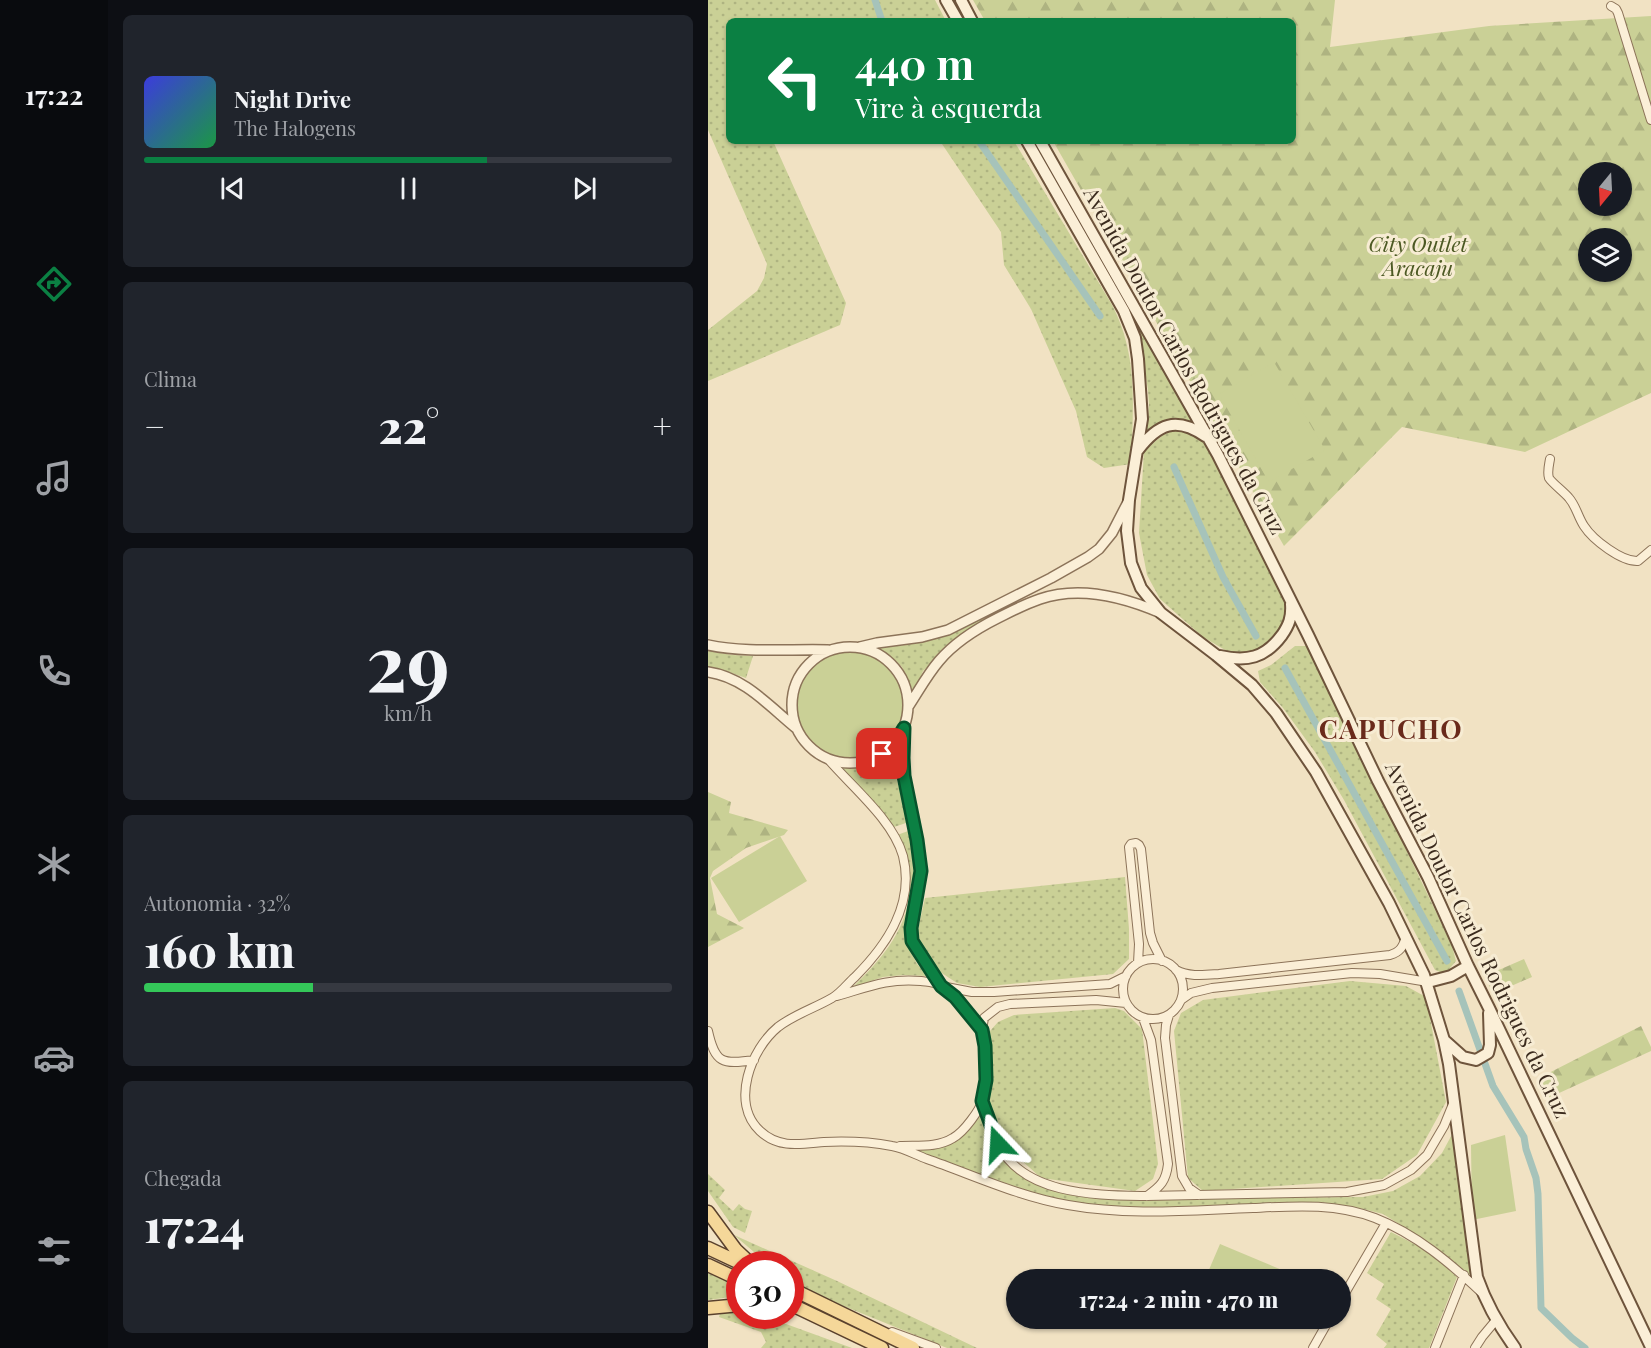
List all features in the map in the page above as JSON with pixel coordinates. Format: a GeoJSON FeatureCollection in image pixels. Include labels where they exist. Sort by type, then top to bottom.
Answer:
{"type":"FeatureCollection","features":[{"type":"Feature","properties":{"kind":"main road"},"geometry":{"type":"LineString","coordinates":[[946,0],[956,18]]}},
{"type":"Feature","properties":{"kind":"main road"},"geometry":{"type":"LineString","coordinates":[[961,0],[970,18]]}},
{"type":"Feature","properties":{"kind":"main road","name":"Avenida Doutor Carlos Rodrigues da Cruz"},"geometry":{"type":"LineString","coordinates":[[1029,144],[1124,311],[1135,338],[1142,419],[1129,500]]}},
{"type":"Feature","properties":{"kind":"main road","name":"Avenida Doutor Carlos Rodrigues da Cruz"},"geometry":{"type":"LineString","coordinates":[[1042,144],[1208,437],[1428,878],[1651,1347]]}},
{"type":"Feature","properties":{"kind":"main road"},"geometry":{"type":"LineString","coordinates":[[1137,451],[1152,433],[1170,424],[1196,429],[1208,437]]}},
{"type":"Feature","properties":{"kind":"main road"},"geometry":{"type":"LineString","coordinates":[[1129,500],[1126,531],[1131,563],[1141,588],[1161,613],[1252,685],[1276,713],[1316,772],[1389,903],[1428,982],[1444,1040],[1455,1100],[1477,1277],[1483,1293],[1515,1348]]}},
{"type":"Feature","properties":{"kind":"main road"},"geometry":{"type":"LineString","coordinates":[[1216,655],[1246,659],[1265,653],[1288,625],[1292,612],[1291,602]]}},
{"type":"Feature","properties":{"kind":"main road"},"geometry":{"type":"LineString","coordinates":[[1428,982],[1451,976],[1468,966]]}},
{"type":"Feature","properties":{"kind":"main road"},"geometry":{"type":"LineString","coordinates":[[1444,1040],[1463,1057],[1476,1060],[1488,1053],[1490,1045],[1489,1008]]}},
{"type":"Feature","properties":{"kind":"main road"},"geometry":{"type":"LineString","coordinates":[[708,1212],[737,1251]]}},
{"type":"Feature","properties":{"kind":"main road"},"geometry":{"type":"LineString","coordinates":[[708,1248],[726,1256]]}},
{"type":"Feature","properties":{"kind":"main road"},"geometry":{"type":"LineString","coordinates":[[708,1265],[726,1273]]}},
{"type":"Feature","properties":{"kind":"main road"},"geometry":{"type":"LineString","coordinates":[[804,1295],[913,1348]]}},
{"type":"Feature","properties":{"kind":"main road"},"geometry":{"type":"LineString","coordinates":[[708,1308],[726,1306]]}},
{"type":"Feature","properties":{"kind":"main road"},"geometry":{"type":"LineString","coordinates":[[804,1311],[876,1347]]}},
{"type":"Feature","properties":{"kind":"main road"},"geometry":{"type":"LineString","coordinates":[[804,1317],[834,1325]]}},
{"type":"Feature","properties":{"kind":"street"},"geometry":{"type":"LineString","coordinates":[[1611,6],[1618,13],[1651,120]]}},
{"type":"Feature","properties":{"kind":"street"},"geometry":{"type":"LineString","coordinates":[[1550,459],[1548,469],[1550,478],[1567,495],[1584,526],[1593,536],[1611,550],[1631,561],[1638,561],[1651,550]]}},
{"type":"Feature","properties":{"kind":"street"},"geometry":{"type":"LineString","coordinates":[[795,728],[791,711],[792,691],[797,678],[817,656],[846,646],[860,647],[948,630],[1018,595],[1099,549],[1112,534],[1129,500]]}},
{"type":"Feature","properties":{"kind":"street"},"geometry":{"type":"LineString","coordinates":[[908,707],[932,669],[955,645],[974,631],[1025,604],[1042,598],[1079,593],[1114,596],[1161,613]]}},
{"type":"Feature","properties":{"kind":"street"},"geometry":{"type":"LineString","coordinates":[[1018,595],[1025,604]]}},
{"type":"Feature","properties":{"kind":"street"},"geometry":{"type":"LineString","coordinates":[[708,645],[742,649],[830,650]]}},
{"type":"Feature","properties":{"kind":"street"},"geometry":{"type":"LineString","coordinates":[[860,647],[889,661],[898,671],[907,692],[904,776],[921,871],[911,928],[912,941],[941,986],[955,997],[982,1030]]}},
{"type":"Feature","properties":{"kind":"street"},"geometry":{"type":"LineString","coordinates":[[708,672],[721,675],[748,688],[795,728],[811,749],[828,759],[848,764],[874,758],[891,746],[904,728]]}},
{"type":"Feature","properties":{"kind":"street"},"geometry":{"type":"LineString","coordinates":[[828,759],[892,831],[902,855],[905,875],[904,897],[893,929],[882,947],[834,997]]}},
{"type":"Feature","properties":{"kind":"street"},"geometry":{"type":"LineString","coordinates":[[1138,963],[1139,944],[1129,848],[1134,843],[1141,849],[1150,933],[1162,961]]}},
{"type":"Feature","properties":{"kind":"street"},"geometry":{"type":"LineString","coordinates":[[1176,970],[1183,990],[1181,1000],[1169,1015],[1161,1018],[1143,1018],[1126,1003],[1123,985],[1126,976],[1138,963],[1154,959],[1162,961],[1183,974],[1218,975],[1390,955],[1401,950],[1406,937]]}},
{"type":"Feature","properties":{"kind":"street"},"geometry":{"type":"LineString","coordinates":[[1181,1000],[1198,991],[1212,988],[1352,973],[1380,974],[1428,982]]}},
{"type":"Feature","properties":{"kind":"street"},"geometry":{"type":"LineString","coordinates":[[1126,976],[1110,984],[994,992],[972,992],[929,982],[893,980],[834,997],[799,1014],[777,1028],[766,1039],[749,1074],[745,1098],[749,1116],[764,1134],[793,1145],[826,1142],[895,1146],[944,1142],[960,1133],[982,1101],[986,1080],[982,1030],[984,1018],[990,1012],[1010,1004],[1096,999],[1126,1003]]}},
{"type":"Feature","properties":{"kind":"street"},"geometry":{"type":"LineString","coordinates":[[1169,1015],[1165,1038],[1182,1176],[1189,1188],[1201,1196]]}},
{"type":"Feature","properties":{"kind":"street"},"geometry":{"type":"LineString","coordinates":[[1143,1018],[1151,1040],[1168,1164],[1165,1180],[1160,1187],[1147,1196]]}},
{"type":"Feature","properties":{"kind":"street"},"geometry":{"type":"LineString","coordinates":[[708,1031],[711,1048],[719,1057],[735,1063],[754,1060]]}},
{"type":"Feature","properties":{"kind":"street"},"geometry":{"type":"LineString","coordinates":[[982,1101],[998,1144],[1012,1164],[1047,1185],[1116,1195],[1201,1196],[1347,1192],[1384,1185],[1411,1170],[1427,1155],[1444,1126],[1455,1100]]}},
{"type":"Feature","properties":{"kind":"street"},"geometry":{"type":"LineString","coordinates":[[895,1146],[1008,1188],[1065,1205],[1116,1211],[1316,1205],[1348,1210],[1386,1223],[1409,1235],[1435,1252],[1483,1293]]}},
{"type":"Feature","properties":{"kind":"street"},"geometry":{"type":"LineString","coordinates":[[1351,1283],[1386,1223]]}},
{"type":"Feature","properties":{"kind":"street"},"geometry":{"type":"LineString","coordinates":[[1435,1348],[1464,1275]]}},
{"type":"Feature","properties":{"kind":"street"},"geometry":{"type":"LineString","coordinates":[[851,1318],[936,1348]]}},
{"type":"Feature","properties":{"kind":"street"},"geometry":{"type":"LineString","coordinates":[[1475,1348],[1497,1319]]}},
{"type":"Feature","properties":{"kind":"street"},"geometry":{"type":"LineString","coordinates":[[1313,1348],[1324,1329]]}},
{"type":"Feature","properties":{"kind":"green space"},"geometry":{"type":"Polygon","coordinates":[[[708,0],[935,0],[944,18],[726,18],[726,144],[774,144],[846,303],[840,325],[708,381],[708,330],[757,291],[764,278],[767,264],[708,130],[708,0]]]}},
{"type":"Feature","properties":{"kind":"green space","name":"City Outlet Aracaju"},"geometry":{"type":"Polygon","coordinates":[[[973,0],[1335,0],[1330,47],[1489,26],[1651,16],[1651,393],[1525,452],[1402,427],[1284,546],[1055,144],[1296,144],[1296,18],[983,18],[973,0]]]}},
{"type":"Feature","properties":{"kind":"green space"},"geometry":{"type":"Polygon","coordinates":[[[942,144],[1016,144],[1111,303],[1120,323],[1130,362],[1133,402],[1131,464],[1104,468],[1087,457],[1076,411],[1031,309],[1004,265],[1001,232],[942,144]]]}},
{"type":"Feature","properties":{"kind":"green space"},"geometry":{"type":"Polygon","coordinates":[[[1134,317],[1194,423],[1179,419],[1163,421],[1146,434],[1148,390],[1134,317]]]}},
{"type":"Feature","properties":{"kind":"green space"},"geometry":{"type":"Polygon","coordinates":[[[1274,362],[1325,450],[1269,482],[1219,394],[1274,362]]]}},
{"type":"Feature","properties":{"kind":"green space"},"geometry":{"type":"Polygon","coordinates":[[[1172,431],[1182,431],[1204,438],[1291,604],[1285,632],[1270,651],[1237,657],[1203,637],[1160,599],[1147,575],[1139,533],[1144,451],[1163,435],[1172,431]]]}},
{"type":"Feature","properties":{"kind":"green space"},"geometry":{"type":"Polygon","coordinates":[[[1015,601],[1017,604],[952,644],[923,671],[913,695],[902,667],[894,659],[874,647],[907,645],[959,630],[1015,601]]]}},
{"type":"Feature","properties":{"kind":"green space"},"geometry":{"type":"Polygon","coordinates":[[[1295,646],[1307,646],[1319,668],[1452,946],[1456,961],[1445,974],[1435,970],[1344,800],[1315,752],[1283,708],[1260,682],[1258,671],[1271,665],[1295,646]]]}},
{"type":"Feature","properties":{"kind":"green space"},"geometry":{"type":"Polygon","coordinates":[[[850,647],[872,651],[891,664],[904,683],[908,705],[904,727],[891,746],[872,759],[850,763],[828,759],[809,746],[796,727],[792,705],[796,683],[809,664],[828,651],[850,647]]]}},
{"type":"Feature","properties":{"kind":"green space"},"geometry":{"type":"Polygon","coordinates":[[[708,651],[753,656],[746,678],[708,667],[708,651]]]}},
{"type":"Feature","properties":{"kind":"green space"},"geometry":{"type":"Polygon","coordinates":[[[896,744],[897,781],[909,822],[894,827],[883,812],[841,769],[879,760],[896,744]]]}},
{"type":"Feature","properties":{"kind":"green space"},"geometry":{"type":"Polygon","coordinates":[[[708,792],[731,802],[729,813],[788,830],[784,835],[746,848],[713,871],[710,878],[717,914],[744,928],[708,947],[708,792]]]}},
{"type":"Feature","properties":{"kind":"green space"},"geometry":{"type":"Polygon","coordinates":[[[911,830],[916,860],[915,887],[905,933],[917,964],[928,976],[883,977],[853,987],[888,948],[904,918],[910,884],[907,861],[897,835],[911,830]]]}},
{"type":"Feature","properties":{"kind":"green space"},"geometry":{"type":"Polygon","coordinates":[[[780,836],[807,881],[739,922],[711,878],[780,836]]]}},
{"type":"Feature","properties":{"kind":"green space"},"geometry":{"type":"Polygon","coordinates":[[[1125,877],[1129,959],[1113,974],[980,987],[957,983],[937,970],[916,939],[925,898],[1125,877]]]}},
{"type":"Feature","properties":{"kind":"green space"},"geometry":{"type":"Polygon","coordinates":[[[1524,959],[1532,977],[1493,994],[1485,976],[1524,959]]]}},
{"type":"Feature","properties":{"kind":"green space"},"geometry":{"type":"Polygon","coordinates":[[[1350,981],[1406,986],[1426,997],[1446,1102],[1417,1155],[1382,1179],[1203,1191],[1188,1178],[1174,1031],[1181,1013],[1203,1000],[1350,981]]]}},
{"type":"Feature","properties":{"kind":"green space"},"geometry":{"type":"Polygon","coordinates":[[[1115,1008],[1124,1011],[1142,1029],[1158,1164],[1153,1179],[1135,1191],[1041,1178],[1007,1147],[989,1102],[990,1031],[998,1022],[1014,1015],[1115,1008]]]}},
{"type":"Feature","properties":{"kind":"green space"},"geometry":{"type":"Polygon","coordinates":[[[1641,1026],[1651,1051],[1546,1099],[1537,1079],[1641,1026]]]}},
{"type":"Feature","properties":{"kind":"green space"},"geometry":{"type":"Polygon","coordinates":[[[980,1110],[1000,1155],[1017,1173],[1038,1183],[1114,1199],[1363,1197],[1393,1191],[1420,1176],[1442,1153],[1456,1127],[1476,1280],[1433,1245],[1383,1214],[1359,1208],[1320,1202],[1147,1208],[1073,1202],[1034,1193],[911,1150],[941,1146],[980,1110]]]}},
{"type":"Feature","properties":{"kind":"green space"},"geometry":{"type":"Polygon","coordinates":[[[1505,1135],[1516,1211],[1472,1220],[1471,1145],[1505,1135]]]}},
{"type":"Feature","properties":{"kind":"green space"},"geometry":{"type":"Polygon","coordinates":[[[708,1174],[725,1190],[719,1198],[733,1211],[739,1204],[752,1211],[745,1233],[733,1227],[708,1191],[708,1174]]]}},
{"type":"Feature","properties":{"kind":"green space"},"geometry":{"type":"Polygon","coordinates":[[[1391,1232],[1430,1252],[1457,1277],[1429,1348],[1384,1348],[1387,1344],[1376,1335],[1391,1309],[1376,1299],[1384,1284],[1367,1273],[1391,1232]]]}},
{"type":"Feature","properties":{"kind":"green space"},"geometry":{"type":"Polygon","coordinates":[[[734,1235],[770,1251],[753,1251],[734,1235]]]}},
{"type":"Feature","properties":{"kind":"green space"},"geometry":{"type":"Polygon","coordinates":[[[1220,1244],[1280,1269],[1209,1269],[1220,1244]]]}},
{"type":"Feature","properties":{"kind":"green space"},"geometry":{"type":"Polygon","coordinates":[[[804,1266],[977,1348],[947,1348],[804,1288],[804,1266]]]}},
{"type":"Feature","properties":{"kind":"green space"},"geometry":{"type":"Polygon","coordinates":[[[708,1273],[726,1281],[726,1298],[708,1300],[708,1273]]]}},
{"type":"Feature","properties":{"kind":"green space"},"geometry":{"type":"Polygon","coordinates":[[[721,1311],[726,1311],[726,1320],[719,1317],[721,1311]]]}},
{"type":"Feature","properties":{"kind":"green space"},"geometry":{"type":"Polygon","coordinates":[[[753,1329],[800,1329],[852,1348],[761,1348],[766,1342],[761,1332],[753,1329]]]}},
{"type":"Feature","properties":{"kind":"waterway"},"geometry":{"type":"LineString","coordinates":[[875,0],[881,18]]}},
{"type":"Feature","properties":{"kind":"waterway"},"geometry":{"type":"LineString","coordinates":[[981,144],[1100,316]]}},
{"type":"Feature","properties":{"kind":"waterway"},"geometry":{"type":"LineString","coordinates":[[1174,467],[1223,577],[1256,636]]}},
{"type":"Feature","properties":{"kind":"waterway"},"geometry":{"type":"LineString","coordinates":[[1285,668],[1447,961]]}},
{"type":"Feature","properties":{"kind":"waterway"},"geometry":{"type":"LineString","coordinates":[[1459,991],[1493,1086],[1524,1137],[1536,1178],[1541,1308],[1585,1348]]}},
{"type":"Feature","properties":{"kind":"district","name":"CAPUCHO"},"geometry":{"type":"Point","coordinates":[1391,730]}},
{"type":"Feature","properties":{"kind":"route"},"geometry":{"type":"LineString","coordinates":[[882,754],[897,740],[904,728],[904,776],[921,871],[911,928],[912,941],[941,986],[955,997],[982,1030],[986,1080],[982,1101],[998,1144]]}}]}
